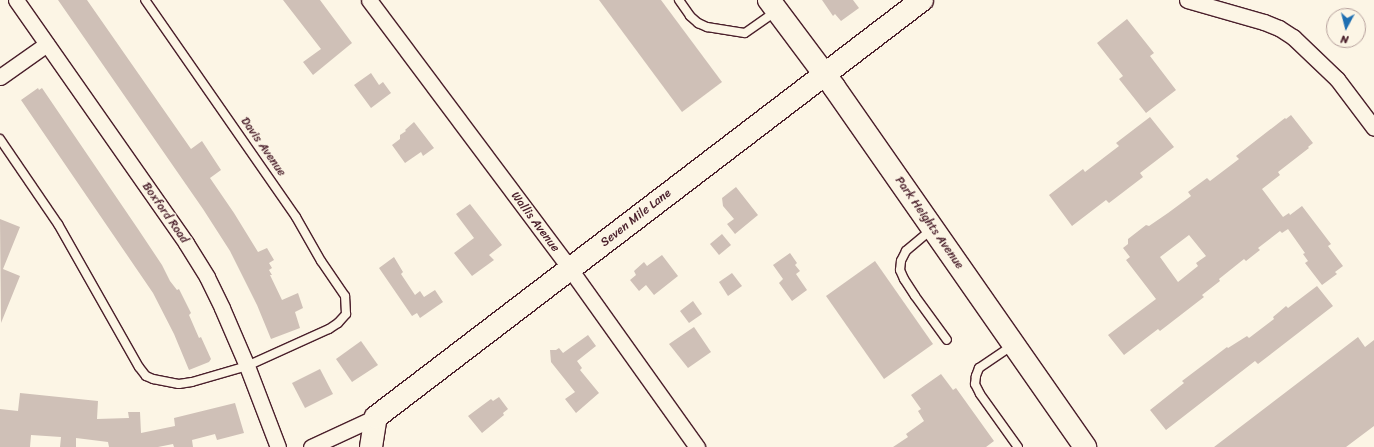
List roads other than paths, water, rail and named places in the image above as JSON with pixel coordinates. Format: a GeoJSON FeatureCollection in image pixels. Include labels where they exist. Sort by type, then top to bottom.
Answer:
{"type":"FeatureCollection","features":[{"type":"Feature","properties":{"kind":"street","name":"Boxford Road"},"geometry":{"type":"LineString","coordinates":[[16,0],[191,250],[222,308],[247,366],[278,447]]}},
{"type":"Feature","properties":{"kind":"street","name":"Wallis Avenue"},"geometry":{"type":"LineString","coordinates":[[369,0],[570,268],[697,447]]}},
{"type":"Feature","properties":{"kind":"street","name":"Seven Mile Lane"},"geometry":{"type":"LineString","coordinates":[[376,417],[922,0]]}},
{"type":"Feature","properties":{"kind":"street"},"geometry":{"type":"LineString","coordinates":[[1187,0],[1264,22],[1279,28],[1293,37],[1337,79],[1374,128]]}},
{"type":"Feature","properties":{"kind":"street","name":"Park Heights Avenue"},"geometry":{"type":"LineString","coordinates":[[773,5],[825,74],[1085,447]]}},
{"type":"Feature","properties":{"kind":"street"},"geometry":{"type":"LineString","coordinates":[[0,77],[47,44]]}},
{"type":"Feature","properties":{"kind":"street"},"geometry":{"type":"LineString","coordinates":[[311,447],[376,417]]}},
{"type":"Feature","properties":{"kind":"street"},"geometry":{"type":"LineString","coordinates":[[372,447],[376,417]]}},
{"type":"Feature","properties":{"kind":"lane","name":"Davis Avenue"},"geometry":{"type":"LineString","coordinates":[[145,0],[296,216],[321,261],[345,296],[346,314],[329,329],[247,366]]}},
{"type":"Feature","properties":{"kind":"lane"},"geometry":{"type":"LineString","coordinates":[[679,0],[690,16],[698,23],[707,27],[745,33],[773,5]]}},
{"type":"Feature","properties":{"kind":"lane"},"geometry":{"type":"LineString","coordinates":[[0,139],[58,224],[139,367],[146,376],[159,380],[185,383],[247,366]]}},
{"type":"Feature","properties":{"kind":"lane"},"geometry":{"type":"LineString","coordinates":[[933,228],[906,251],[901,261],[900,270],[915,296],[947,340]]}},
{"type":"Feature","properties":{"kind":"lane"},"geometry":{"type":"LineString","coordinates":[[1014,344],[979,368],[975,384],[980,394],[1018,447]]}}]}
